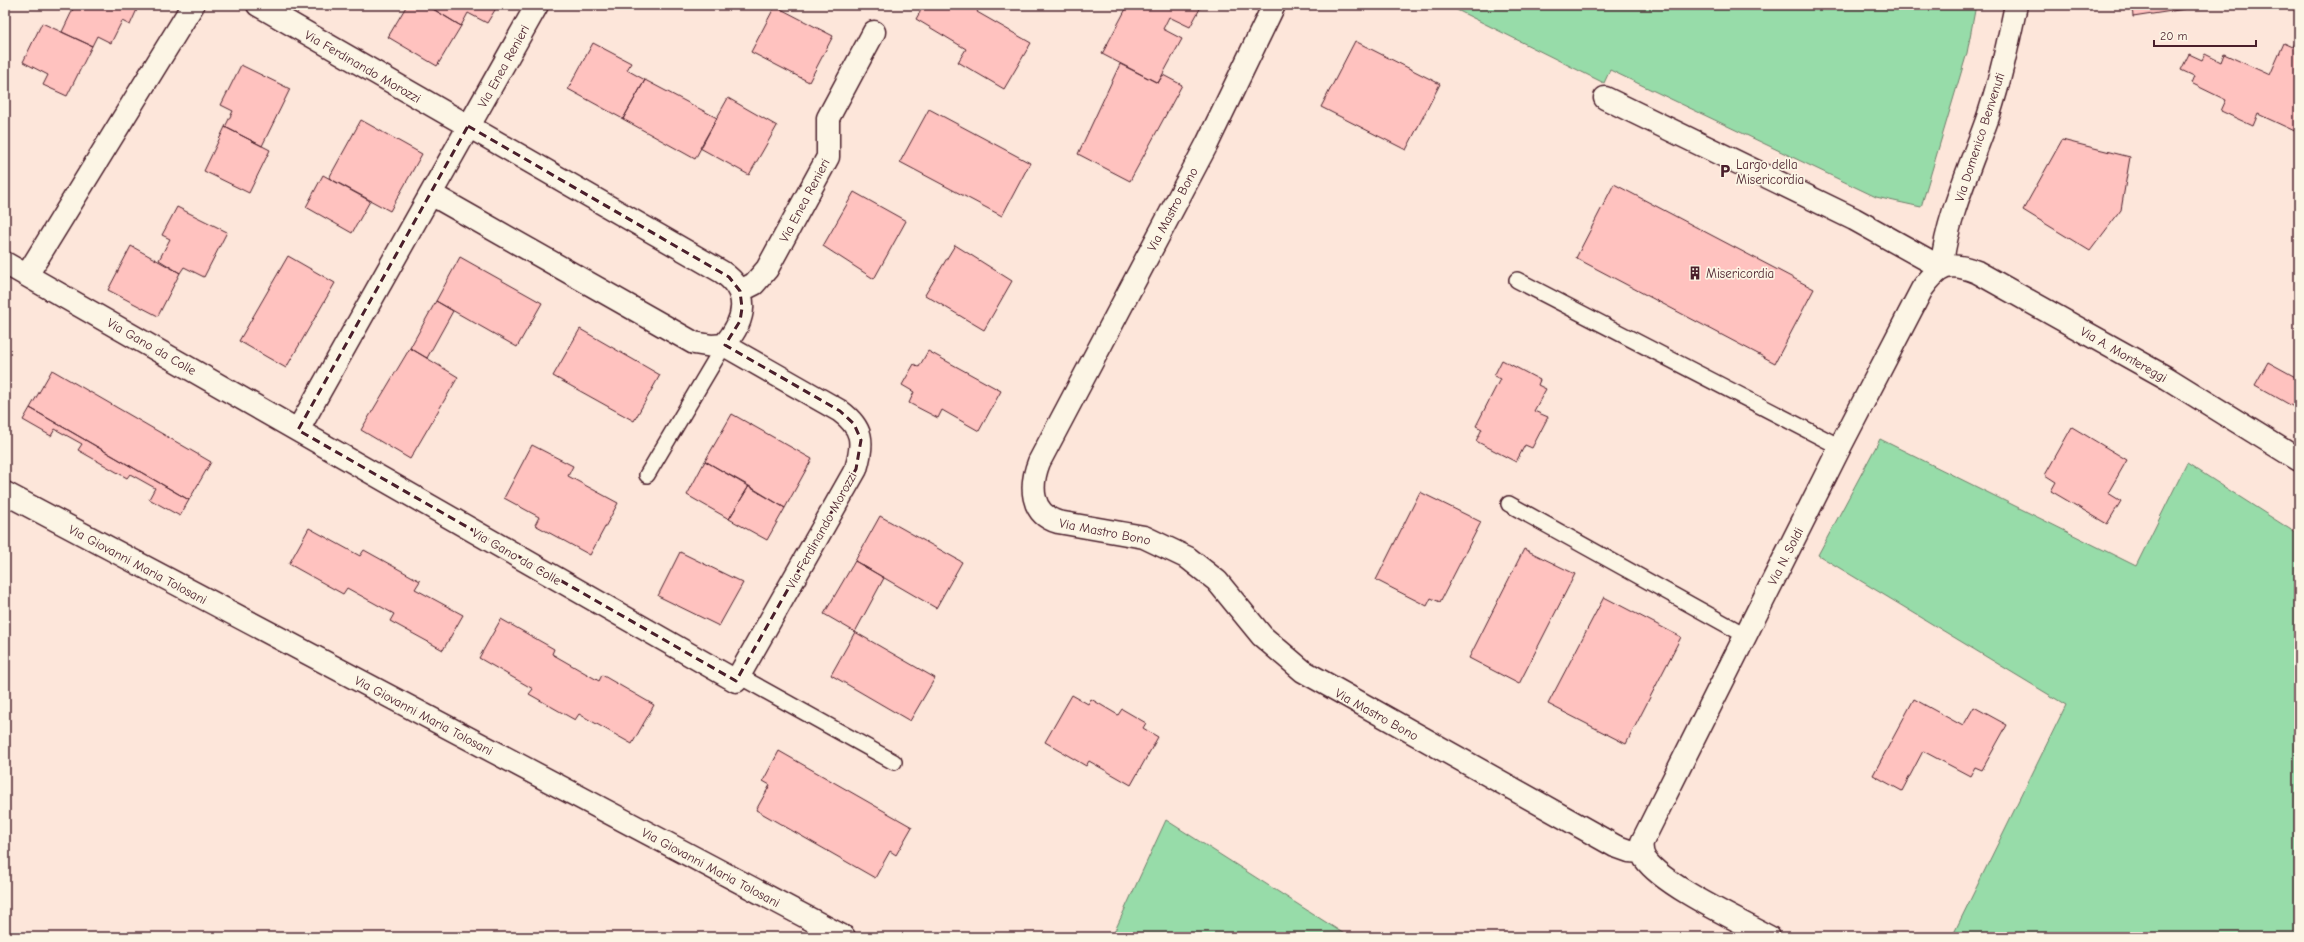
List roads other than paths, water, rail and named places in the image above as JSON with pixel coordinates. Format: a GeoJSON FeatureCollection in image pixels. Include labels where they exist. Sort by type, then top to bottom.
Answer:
{"type":"FeatureCollection","features":[{"type":"Feature","properties":{"kind":"street"},"geometry":{"type":"LineString","coordinates":[[27,275],[193,5]]}},
{"type":"Feature","properties":{"kind":"street","name":"Via Ferdinando Morozzi"},"geometry":{"type":"LineString","coordinates":[[258,5],[722,272],[735,282],[740,291]]}},
{"type":"Feature","properties":{"kind":"street","name":"Via Enea Renieri"},"geometry":{"type":"LineString","coordinates":[[431,194],[537,5]]}},
{"type":"Feature","properties":{"kind":"street","name":"Via Mastro Bono"},"geometry":{"type":"LineString","coordinates":[[1274,5],[1206,144],[1039,462],[1033,482],[1035,501],[1039,510],[1044,516],[1058,522],[1144,537],[1188,558],[1217,581],[1262,636],[1303,671],[1615,846],[1642,852]]}},
{"type":"Feature","properties":{"kind":"street","name":"Via Domenico Benvenuti"},"geometry":{"type":"LineString","coordinates":[[1942,268],[1942,256],[1950,225],[1998,82],[2016,5]]}},
{"type":"Feature","properties":{"kind":"street","name":"Via Enea Renieri"},"geometry":{"type":"LineString","coordinates":[[740,291],[761,278],[767,269],[828,157],[828,118],[874,32]]}},
{"type":"Feature","properties":{"kind":"street"},"geometry":{"type":"LineString","coordinates":[[1605,98],[1854,219],[1942,268]]}},
{"type":"Feature","properties":{"kind":"street"},"geometry":{"type":"LineString","coordinates":[[298,430],[431,194],[677,335],[703,346],[724,344],[740,321],[742,308],[740,291]]}},
{"type":"Feature","properties":{"kind":"street","name":"Via Gano da Colle"},"geometry":{"type":"LineString","coordinates":[[5,263],[737,678]]}},
{"type":"Feature","properties":{"kind":"street","name":"Via A. Montereggi"},"geometry":{"type":"LineString","coordinates":[[1942,268],[1960,267],[1989,279],[2167,378],[2299,460]]}},
{"type":"Feature","properties":{"kind":"street","name":"Via N. Soldi"},"geometry":{"type":"LineString","coordinates":[[1642,852],[1642,842],[1649,824],[1840,447],[1922,289],[1932,275],[1942,268]]}},
{"type":"Feature","properties":{"kind":"street","name":"Via Ferdinando Morozzi"},"geometry":{"type":"LineString","coordinates":[[724,344],[840,410],[854,424],[861,440],[856,469],[737,678]]}},
{"type":"Feature","properties":{"kind":"street","name":"Via Giovanni Maria Tolosani"},"geometry":{"type":"LineString","coordinates":[[5,493],[844,937]]}},
{"type":"Feature","properties":{"kind":"street"},"geometry":{"type":"LineString","coordinates":[[1642,852],[1650,864],[1668,880],[1769,937]]}},
{"type":"Feature","properties":{"kind":"lane"},"geometry":{"type":"LineString","coordinates":[[1517,280],[1840,447]]}},
{"type":"Feature","properties":{"kind":"lane"},"geometry":{"type":"LineString","coordinates":[[647,475],[724,344]]}},
{"type":"Feature","properties":{"kind":"lane"},"geometry":{"type":"LineString","coordinates":[[1509,504],[1746,635]]}},
{"type":"Feature","properties":{"kind":"lane"},"geometry":{"type":"LineString","coordinates":[[737,678],[894,762]]}},
{"type":"Feature","properties":{"kind":"place","name":"Largo della Misericordia"},"geometry":{"type":"Point","coordinates":[1725,171]}},
{"type":"Feature","properties":{"kind":"place","name":"Misericordia"},"geometry":{"type":"Point","coordinates":[1695,273]}}]}
